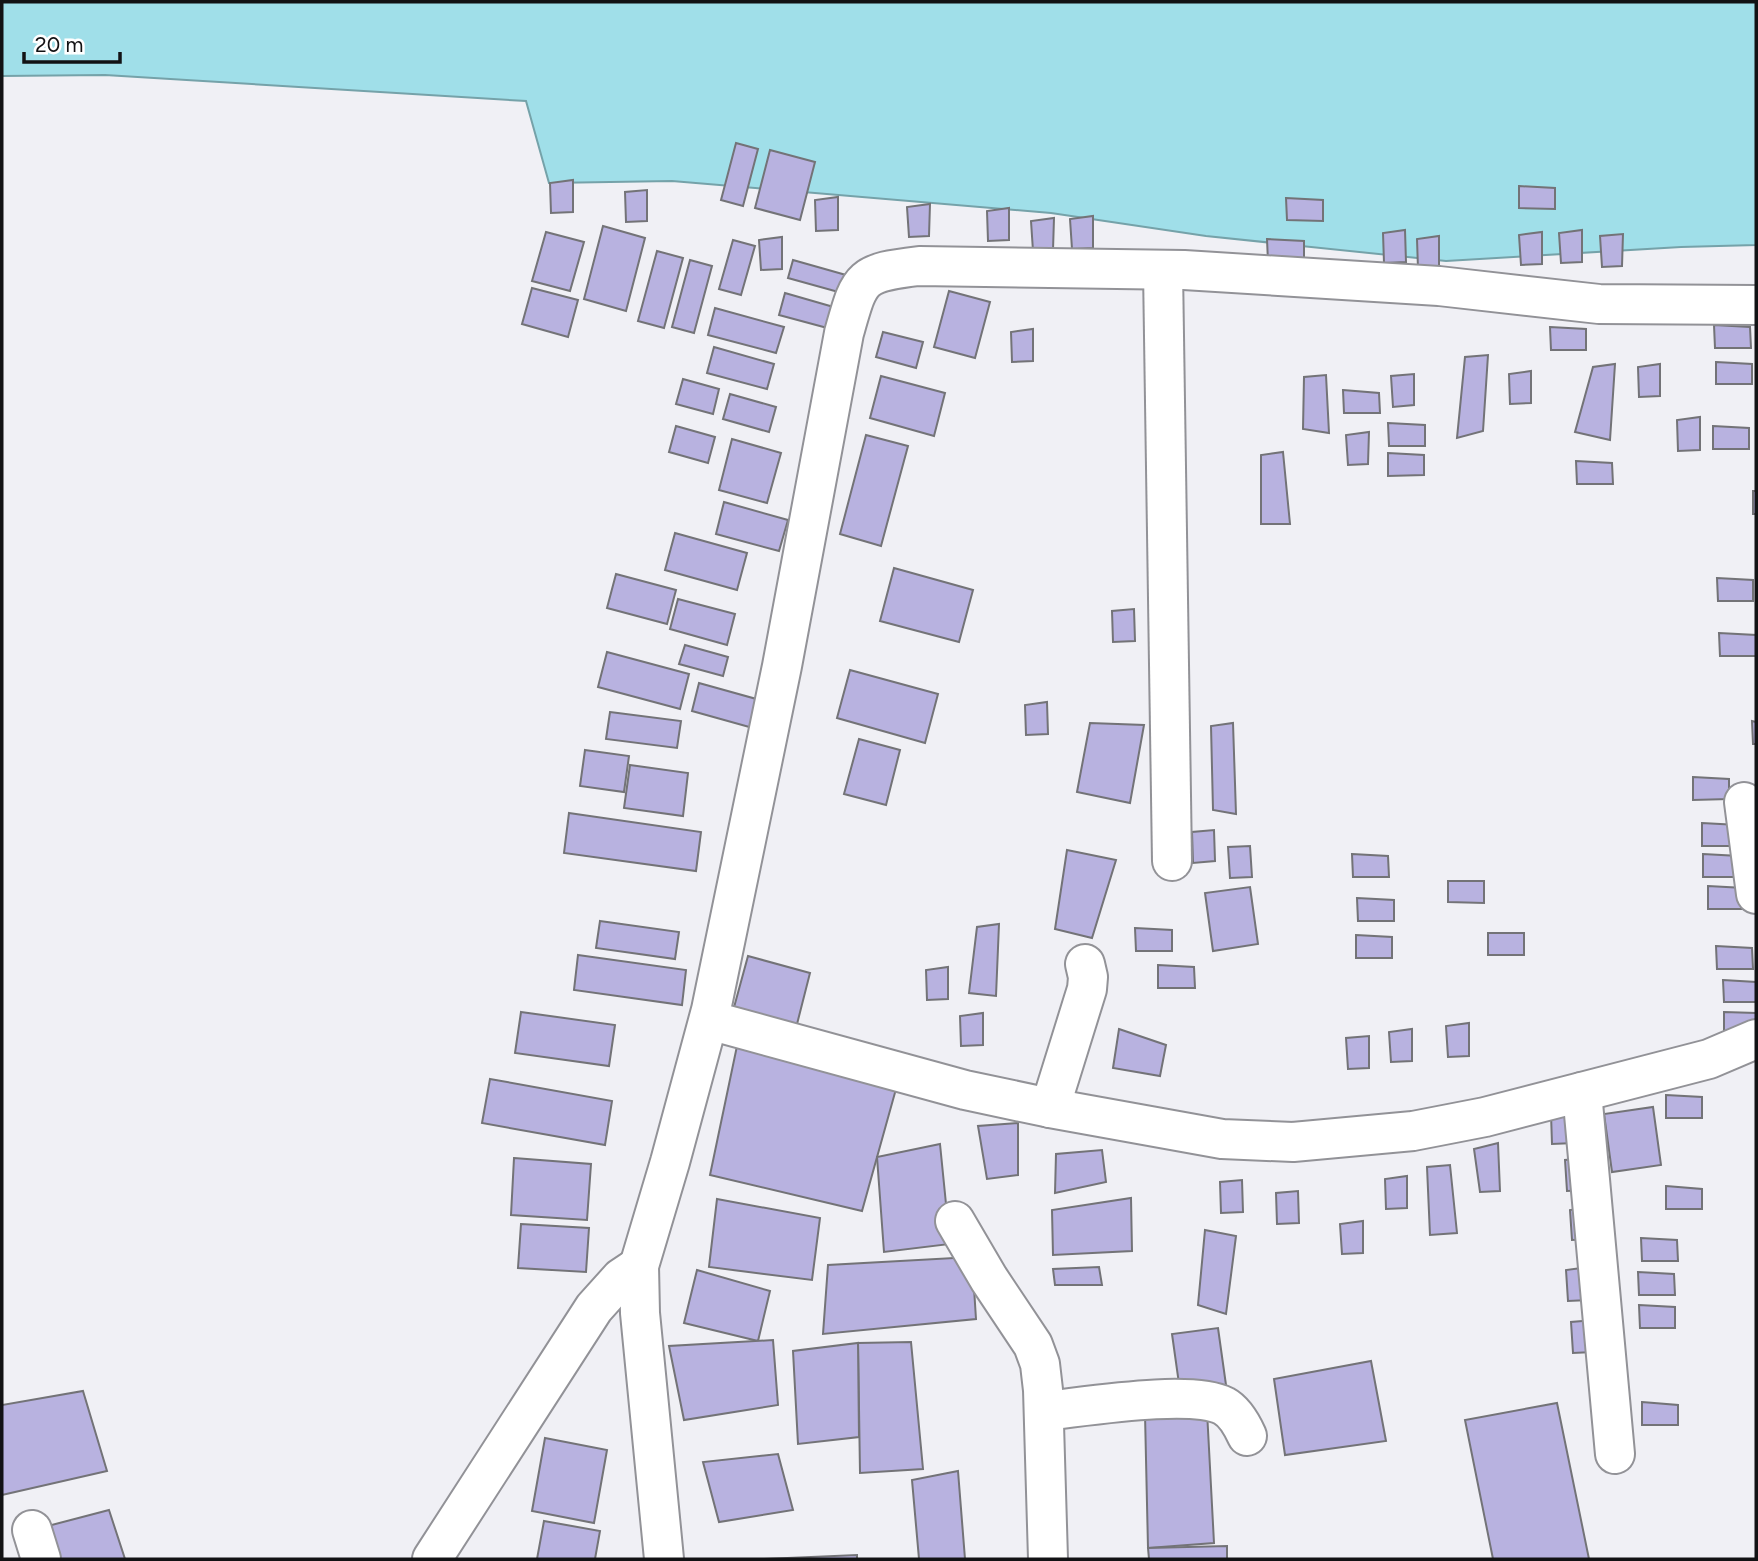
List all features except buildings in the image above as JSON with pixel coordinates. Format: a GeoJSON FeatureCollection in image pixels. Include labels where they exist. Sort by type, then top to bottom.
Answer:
{"type":"FeatureCollection","features":[{"type":"Feature","properties":{"kind":"street"},"geometry":{"type":"LineString","coordinates":[[664,1559],[640,1313],[639,1266],[709,1020],[784,652],[844,333],[856,293],[865,278],[882,270],[919,266],[1163,270],[1439,286],[1583,303],[1756,305]]}},
{"type":"Feature","properties":{"kind":"street"},"geometry":{"type":"LineString","coordinates":[[1163,270],[1172,861]]}},
{"type":"Feature","properties":{"kind":"street"},"geometry":{"type":"LineString","coordinates":[[1744,802],[1756,894]]}},
{"type":"Feature","properties":{"kind":"street"},"geometry":{"type":"LineString","coordinates":[[1050,1108],[1087,989],[1085,964]]}},
{"type":"Feature","properties":{"kind":"street"},"geometry":{"type":"LineString","coordinates":[[709,1020],[965,1090],[1050,1108],[1223,1139],[1293,1142],[1413,1131],[1485,1117],[1709,1059],[1756,1039]]}},
{"type":"Feature","properties":{"kind":"street"},"geometry":{"type":"LineString","coordinates":[[1582,1092],[1615,1454]]}},
{"type":"Feature","properties":{"kind":"street"},"geometry":{"type":"LineString","coordinates":[[955,1221],[989,1279],[1033,1345],[1040,1364],[1048,1559]]}},
{"type":"Feature","properties":{"kind":"street"},"geometry":{"type":"LineString","coordinates":[[432,1559],[594,1308],[621,1278],[639,1266]]}},
{"type":"Feature","properties":{"kind":"street"},"geometry":{"type":"LineString","coordinates":[[1044,1411],[1172,1399],[1202,1401],[1225,1407],[1242,1424],[1247,1436]]}},
{"type":"Feature","properties":{"kind":"water"},"geometry":{"type":"Polygon","coordinates":[[[2,2],[1756,2],[1756,245],[1446,261],[1206,236],[1051,213],[672,181],[549,183],[526,101],[105,75],[2,76],[2,2]]]}}]}
